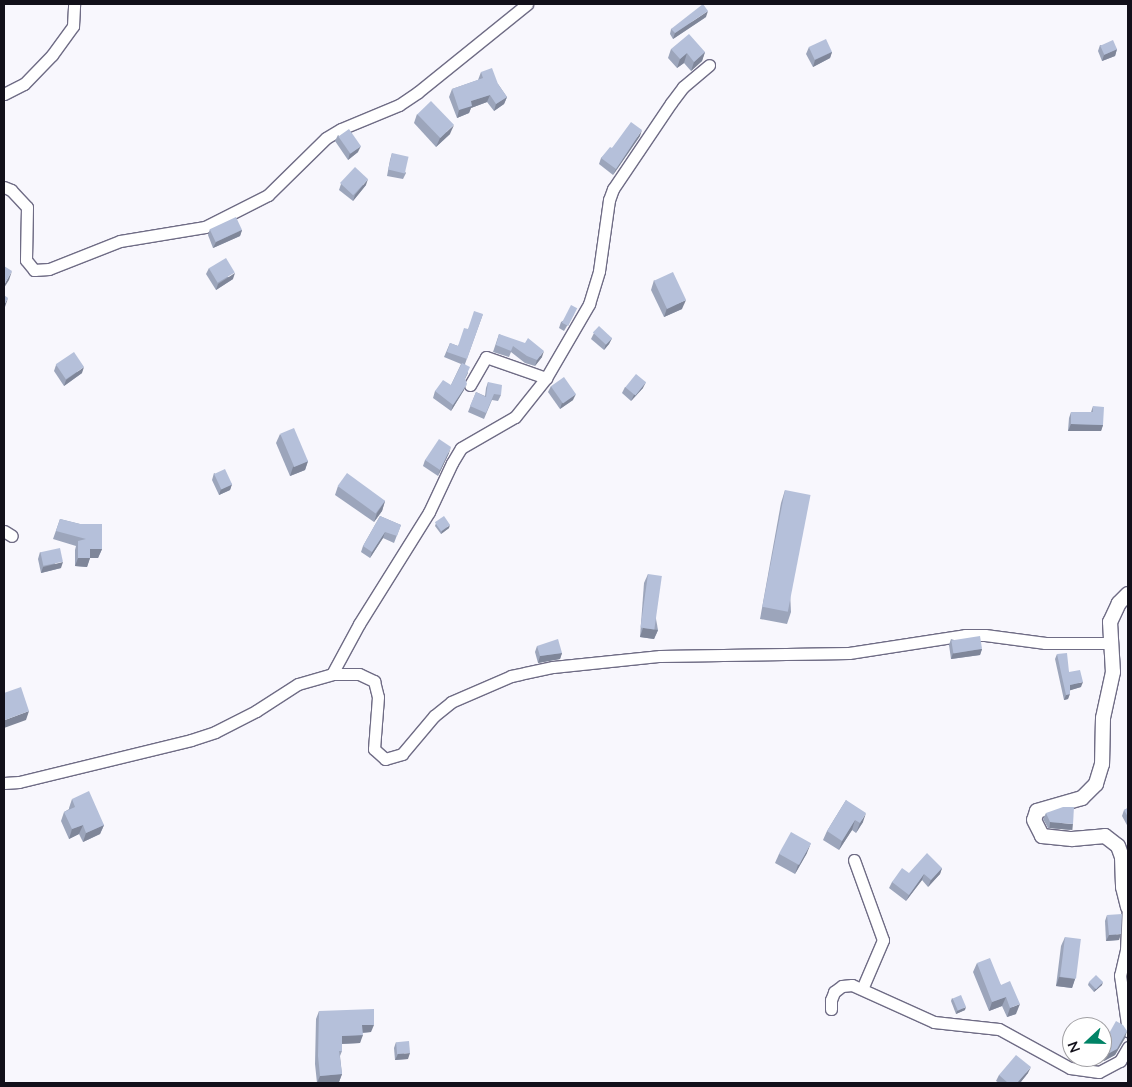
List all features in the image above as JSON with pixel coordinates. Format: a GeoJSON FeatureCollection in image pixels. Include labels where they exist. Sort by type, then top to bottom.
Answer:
{"type":"FeatureCollection","features":[{"type":"Feature","properties":{"kind":"street"},"geometry":{"type":"LineString","coordinates":[[4,94],[24,84],[52,55],[72,26],[74,4]]}},
{"type":"Feature","properties":{"kind":"street"},"geometry":{"type":"LineString","coordinates":[[4,187],[11,190],[27,206],[26,260],[34,270],[49,269],[120,241],[205,226],[268,195],[326,138],[341,129],[399,105],[418,92],[527,4]]}},
{"type":"Feature","properties":{"kind":"street"},"geometry":{"type":"LineString","coordinates":[[332,674],[359,624],[429,512],[461,448],[515,416],[546,378],[589,304],[599,270],[613,189],[670,103],[683,87],[709,65]]}},
{"type":"Feature","properties":{"kind":"street"},"geometry":{"type":"LineString","coordinates":[[470,385],[486,357],[546,378]]}},
{"type":"Feature","properties":{"kind":"street"},"geometry":{"type":"LineString","coordinates":[[1126,597],[1110,622],[1112,672],[1103,718],[1102,764],[1096,784],[1082,798],[1038,811],[1034,820],[1042,836],[1072,839],[1105,836],[1118,846],[1122,857],[1123,887],[1128,907],[1126,950],[1120,975],[1128,1031]]}},
{"type":"Feature","properties":{"kind":"street"},"geometry":{"type":"LineString","coordinates":[[4,783],[29,779],[215,732],[256,711],[298,684],[332,674],[359,674],[374,681],[378,697],[374,749],[385,759],[402,754],[434,716],[451,702],[511,676],[553,667],[660,656],[848,653],[965,635],[985,635],[1045,643],[1111,643]]}},
{"type":"Feature","properties":{"kind":"street"},"geometry":{"type":"LineString","coordinates":[[854,860],[883,940],[862,989]]}},
{"type":"Feature","properties":{"kind":"street"},"geometry":{"type":"LineString","coordinates":[[831,1009],[831,1000],[834,992],[842,986],[852,985],[934,1022],[999,1029],[1070,1068],[1099,1072],[1120,1061],[1128,1048]]}},
{"type":"Feature","properties":{"kind":"building"},"geometry":{"type":"Polygon","coordinates":[[[703,4],[708,11],[675,33],[671,29],[703,4]]]}},
{"type":"Feature","properties":{"kind":"building"},"geometry":{"type":"Polygon","coordinates":[[[689,34],[705,52],[694,62],[687,53],[680,59],[671,49],[689,34]]]}},
{"type":"Feature","properties":{"kind":"building"},"geometry":{"type":"Polygon","coordinates":[[[826,39],[832,52],[815,60],[809,47],[826,39]]]}},
{"type":"Feature","properties":{"kind":"building"},"geometry":{"type":"Polygon","coordinates":[[[1113,40],[1117,49],[1104,55],[1100,46],[1113,40]]]}},
{"type":"Feature","properties":{"kind":"building"},"geometry":{"type":"Polygon","coordinates":[[[492,68],[498,84],[507,97],[496,104],[490,95],[471,101],[472,106],[459,110],[452,89],[483,78],[481,72],[492,68]]]}},
{"type":"Feature","properties":{"kind":"building"},"geometry":{"type":"Polygon","coordinates":[[[431,101],[454,125],[440,138],[417,114],[431,101]]]}},
{"type":"Feature","properties":{"kind":"building"},"geometry":{"type":"Polygon","coordinates":[[[631,122],[642,130],[616,169],[601,158],[610,147],[612,148],[631,122]]]}},
{"type":"Feature","properties":{"kind":"building"},"geometry":{"type":"Polygon","coordinates":[[[349,129],[361,146],[350,154],[338,136],[349,129]]]}},
{"type":"Feature","properties":{"kind":"building"},"geometry":{"type":"Polygon","coordinates":[[[392,153],[409,157],[405,173],[388,170],[392,153]]]}},
{"type":"Feature","properties":{"kind":"building"},"geometry":{"type":"Polygon","coordinates":[[[355,167],[368,179],[353,195],[340,183],[355,167]]]}},
{"type":"Feature","properties":{"kind":"building"},"geometry":{"type":"Polygon","coordinates":[[[236,217],[242,230],[216,242],[210,229],[236,217]]]}},
{"type":"Feature","properties":{"kind":"building"},"geometry":{"type":"Polygon","coordinates":[[[226,258],[235,273],[218,283],[209,268],[226,258]]]}},
{"type":"Feature","properties":{"kind":"building"},"geometry":{"type":"Polygon","coordinates":[[[4,266],[12,271],[4,285],[4,266]]]}},
{"type":"Feature","properties":{"kind":"building"},"geometry":{"type":"Polygon","coordinates":[[[673,272],[686,300],[667,309],[654,281],[673,272]]]}},
{"type":"Feature","properties":{"kind":"building"},"geometry":{"type":"Polygon","coordinates":[[[4,295],[8,298],[4,305],[4,295]]]}},
{"type":"Feature","properties":{"kind":"building"},"geometry":{"type":"Polygon","coordinates":[[[571,305],[577,308],[568,326],[562,323],[571,305]]]}},
{"type":"Feature","properties":{"kind":"building"},"geometry":{"type":"Polygon","coordinates":[[[474,311],[483,314],[467,359],[447,352],[450,343],[458,346],[464,328],[468,329],[474,311]]]}},
{"type":"Feature","properties":{"kind":"building"},"geometry":{"type":"Polygon","coordinates":[[[599,326],[612,338],[606,345],[593,333],[599,326]]]}},
{"type":"Feature","properties":{"kind":"building"},"geometry":{"type":"Polygon","coordinates":[[[499,334],[525,343],[528,338],[544,351],[537,360],[527,356],[513,346],[511,351],[496,345],[499,334]]]}},
{"type":"Feature","properties":{"kind":"building"},"geometry":{"type":"Polygon","coordinates":[[[74,352],[84,367],[66,379],[56,364],[74,352]]]}},
{"type":"Feature","properties":{"kind":"building"},"geometry":{"type":"Polygon","coordinates":[[[462,363],[470,367],[465,378],[467,384],[453,405],[435,391],[443,380],[451,385],[462,363]]]}},
{"type":"Feature","properties":{"kind":"building"},"geometry":{"type":"Polygon","coordinates":[[[636,374],[646,382],[635,395],[625,387],[636,374]]]}},
{"type":"Feature","properties":{"kind":"building"},"geometry":{"type":"Polygon","coordinates":[[[564,377],[576,394],[563,403],[551,386],[564,377]]]}},
{"type":"Feature","properties":{"kind":"building"},"geometry":{"type":"Polygon","coordinates":[[[488,382],[502,385],[501,395],[494,394],[486,413],[470,406],[476,392],[486,397],[488,382]]]}},
{"type":"Feature","properties":{"kind":"building"},"geometry":{"type":"Polygon","coordinates":[[[1093,406],[1104,407],[1103,425],[1071,424],[1071,412],[1093,412],[1093,406]]]}},
{"type":"Feature","properties":{"kind":"building"},"geometry":{"type":"Polygon","coordinates":[[[294,428],[308,461],[294,467],[280,434],[294,428]]]}},
{"type":"Feature","properties":{"kind":"building"},"geometry":{"type":"Polygon","coordinates":[[[439,439],[451,447],[440,470],[425,460],[439,439]]]}},
{"type":"Feature","properties":{"kind":"building"},"geometry":{"type":"Polygon","coordinates":[[[225,469],[232,484],[221,489],[214,474],[225,469]]]}},
{"type":"Feature","properties":{"kind":"building"},"geometry":{"type":"Polygon","coordinates":[[[347,473],[385,501],[376,514],[338,486],[347,473]]]}},
{"type":"Feature","properties":{"kind":"building"},"geometry":{"type":"Polygon","coordinates":[[[785,490],[811,495],[788,612],[762,607],[785,490]]]}},
{"type":"Feature","properties":{"kind":"building"},"geometry":{"type":"Polygon","coordinates":[[[380,516],[401,525],[397,536],[385,532],[372,552],[363,546],[380,516]]]}},
{"type":"Feature","properties":{"kind":"building"},"geometry":{"type":"Polygon","coordinates":[[[444,516],[450,525],[441,531],[435,522],[444,516]]]}},
{"type":"Feature","properties":{"kind":"building"},"geometry":{"type":"Polygon","coordinates":[[[60,519],[80,524],[102,524],[102,549],[90,549],[90,558],[78,558],[78,541],[86,539],[56,531],[60,519]]]}},
{"type":"Feature","properties":{"kind":"building"},"geometry":{"type":"Polygon","coordinates":[[[60,548],[63,562],[43,566],[40,552],[60,548]]]}},
{"type":"Feature","properties":{"kind":"building"},"geometry":{"type":"Polygon","coordinates":[[[648,574],[662,576],[654,629],[640,627],[648,574]]]}},
{"type":"Feature","properties":{"kind":"building"},"geometry":{"type":"Polygon","coordinates":[[[980,636],[982,649],[953,653],[951,641],[980,636]]]}},
{"type":"Feature","properties":{"kind":"building"},"geometry":{"type":"Polygon","coordinates":[[[558,639],[562,653],[540,656],[537,646],[558,639]]]}},
{"type":"Feature","properties":{"kind":"building"},"geometry":{"type":"Polygon","coordinates":[[[1067,653],[1069,672],[1080,670],[1083,682],[1070,685],[1070,694],[1066,695],[1057,654],[1067,653]]]}},
{"type":"Feature","properties":{"kind":"building"},"geometry":{"type":"Polygon","coordinates":[[[21,687],[29,711],[5,720],[4,693],[21,687]]]}},
{"type":"Feature","properties":{"kind":"building"},"geometry":{"type":"Polygon","coordinates":[[[89,791],[104,825],[86,833],[83,825],[72,829],[64,812],[75,807],[72,799],[89,791]]]}},
{"type":"Feature","properties":{"kind":"building"},"geometry":{"type":"Polygon","coordinates":[[[846,800],[866,813],[860,823],[855,820],[842,841],[827,831],[846,800]]]}},
{"type":"Feature","properties":{"kind":"building"},"geometry":{"type":"Polygon","coordinates":[[[1063,807],[1074,807],[1073,824],[1050,822],[1046,813],[1063,807]]]}},
{"type":"Feature","properties":{"kind":"building"},"geometry":{"type":"Polygon","coordinates":[[[1128,808],[1128,817],[1124,810],[1128,808]]]}},
{"type":"Feature","properties":{"kind":"building"},"geometry":{"type":"Polygon","coordinates":[[[791,832],[811,843],[799,865],[779,854],[791,832]]]}},
{"type":"Feature","properties":{"kind":"building"},"geometry":{"type":"Polygon","coordinates":[[[927,853],[942,868],[931,880],[924,874],[909,895],[892,882],[902,868],[909,873],[927,853]]]}},
{"type":"Feature","properties":{"kind":"building"},"geometry":{"type":"Polygon","coordinates":[[[1122,914],[1121,934],[1109,935],[1107,915],[1122,914]]]}},
{"type":"Feature","properties":{"kind":"building"},"geometry":{"type":"Polygon","coordinates":[[[1065,937],[1081,939],[1076,979],[1060,977],[1065,937]]]}},
{"type":"Feature","properties":{"kind":"building"},"geometry":{"type":"Polygon","coordinates":[[[990,958],[1001,985],[1010,981],[1020,1004],[1010,1008],[1006,997],[992,1002],[977,963],[990,958]]]}},
{"type":"Feature","properties":{"kind":"building"},"geometry":{"type":"Polygon","coordinates":[[[1096,975],[1103,982],[1096,989],[1089,982],[1096,975]]]}},
{"type":"Feature","properties":{"kind":"building"},"geometry":{"type":"Polygon","coordinates":[[[961,995],[966,1007],[958,1010],[953,999],[961,995]]]}},
{"type":"Feature","properties":{"kind":"building"},"geometry":{"type":"Polygon","coordinates":[[[374,1009],[374,1025],[362,1025],[363,1035],[342,1036],[342,1051],[339,1051],[342,1074],[320,1076],[318,1056],[319,1011],[374,1009]]]}},
{"type":"Feature","properties":{"kind":"building"},"geometry":{"type":"Polygon","coordinates":[[[1116,1021],[1123,1025],[1127,1031],[1117,1049],[1112,1052],[1112,1028],[1116,1021]]]}},
{"type":"Feature","properties":{"kind":"building"},"geometry":{"type":"Polygon","coordinates":[[[409,1041],[410,1053],[397,1054],[396,1042],[409,1041]]]}},
{"type":"Feature","properties":{"kind":"building"},"geometry":{"type":"Polygon","coordinates":[[[1016,1055],[1031,1067],[1017,1083],[1008,1083],[999,1075],[1016,1055]]]}}]}
